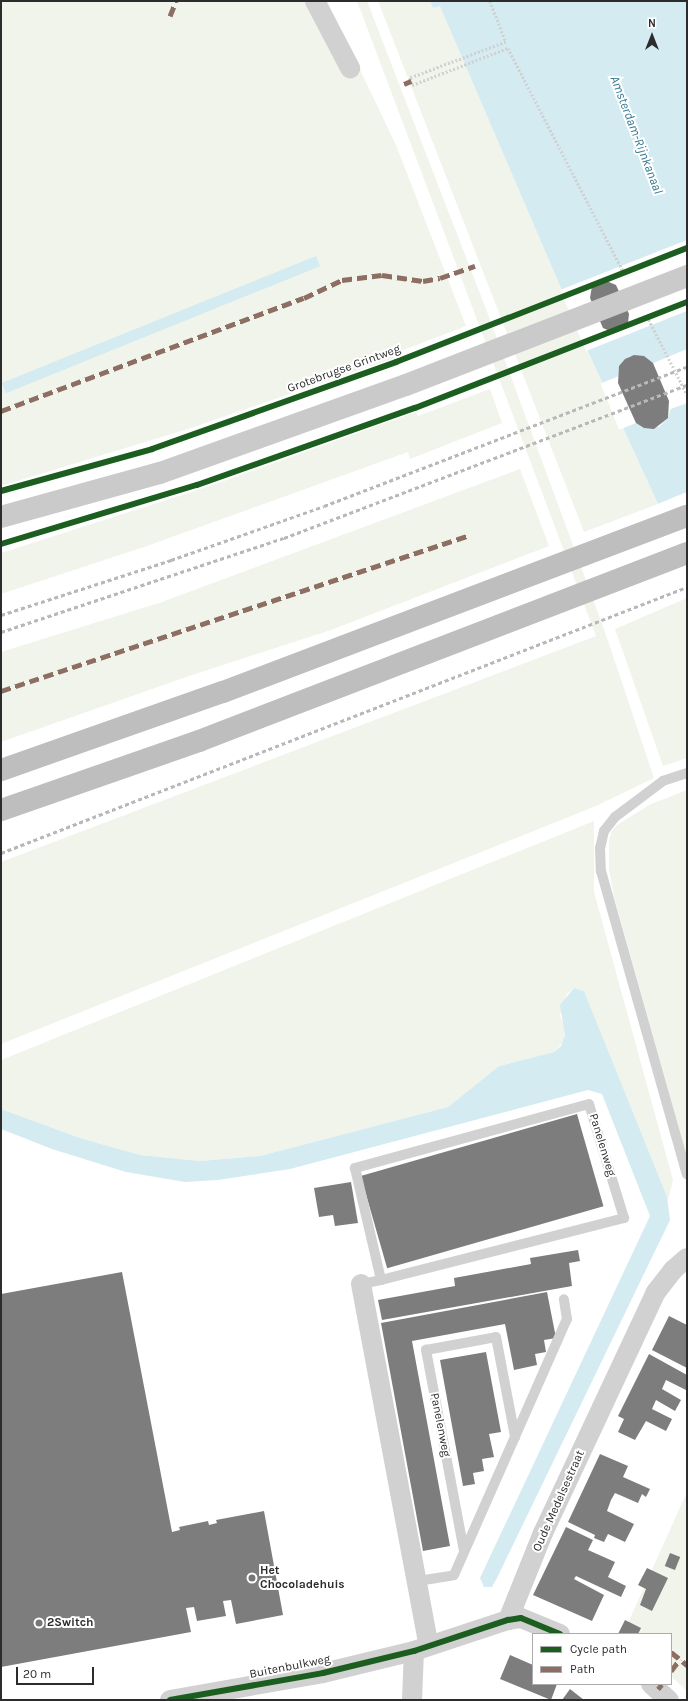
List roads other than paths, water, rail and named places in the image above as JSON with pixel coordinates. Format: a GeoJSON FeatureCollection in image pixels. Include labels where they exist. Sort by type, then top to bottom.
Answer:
{"type":"FeatureCollection","features":[{"type":"Feature","properties":{"kind":"highway"},"geometry":{"type":"LineString","coordinates":[[1,770],[223,692],[526,579],[687,516]]}},
{"type":"Feature","properties":{"kind":"highway"},"geometry":{"type":"LineString","coordinates":[[1,810],[199,741],[687,553]]}},
{"type":"Feature","properties":{"kind":"main road"},"geometry":{"type":"LineString","coordinates":[[1,517],[160,473],[406,385],[687,276]]}},
{"type":"Feature","properties":{"kind":"street"},"geometry":{"type":"LineString","coordinates":[[316,1],[350,68]]}},
{"type":"Feature","properties":{"kind":"street","name":"Oude Medelsestraat"},"geometry":{"type":"LineString","coordinates":[[508,1620],[543,1533],[656,1292],[673,1270],[687,1258]]}},
{"type":"Feature","properties":{"kind":"street","name":"Panelenweg"},"geometry":{"type":"LineString","coordinates":[[361,1284],[418,1581],[421,1649]]}},
{"type":"Feature","properties":{"kind":"street"},"geometry":{"type":"LineString","coordinates":[[412,1700],[421,1649],[508,1620],[521,1618],[558,1633]]}},
{"type":"Feature","properties":{"kind":"street","name":"Buitenbulkweg"},"geometry":{"type":"LineString","coordinates":[[170,1700],[323,1673],[421,1649]]}},
{"type":"Feature","properties":{"kind":"street"},"geometry":{"type":"LineString","coordinates":[[652,1685],[669,1700]]}},
{"type":"Feature","properties":{"kind":"lane"},"geometry":{"type":"LineString","coordinates":[[687,773],[663,781],[615,817],[604,831],[600,848],[601,872],[687,1174]]}},
{"type":"Feature","properties":{"kind":"lane","name":"Panelenweg"},"geometry":{"type":"LineString","coordinates":[[361,1284],[381,1280],[624,1218],[589,1104],[355,1168],[381,1280]]}},
{"type":"Feature","properties":{"kind":"lane"},"geometry":{"type":"LineString","coordinates":[[418,1581],[454,1574],[567,1319],[564,1299]]}},
{"type":"Feature","properties":{"kind":"lane","name":"Panelenweg"},"geometry":{"type":"LineString","coordinates":[[464,1551],[426,1350],[496,1337],[515,1437]]}},
{"type":"Feature","properties":{"kind":"water","name":"Amsterdam-Rijnkanaal"},"geometry":{"type":"Polygon","coordinates":[[[430,1],[687,1],[687,492],[658,504],[591,358],[440,6],[433,8],[430,1]],[[630,356],[619,366],[618,383],[636,423],[644,428],[659,427],[668,418],[671,408],[656,368],[644,356],[630,356]]]}},
{"type":"Feature","properties":{"kind":"water"},"geometry":{"type":"Polygon","coordinates":[[[316,256],[320,266],[6,393],[2,383],[316,256]]]}},
{"type":"Feature","properties":{"kind":"water"},"geometry":{"type":"Polygon","coordinates":[[[574,988],[584,991],[667,1197],[670,1220],[497,1578],[492,1587],[484,1587],[480,1578],[650,1216],[602,1094],[588,1090],[290,1169],[218,1180],[185,1182],[126,1172],[52,1149],[1,1129],[1,1109],[80,1138],[140,1155],[200,1161],[260,1156],[448,1107],[499,1066],[554,1052],[561,1046],[565,1035],[560,1005],[574,988]]]}},
{"type":"Feature","properties":{"kind":"railway"},"geometry":{"type":"LineString","coordinates":[[1,615],[171,560],[324,506],[687,367]]}},
{"type":"Feature","properties":{"kind":"railway"},"geometry":{"type":"LineString","coordinates":[[1,632],[284,538],[687,385]]}},
{"type":"Feature","properties":{"kind":"railway"},"geometry":{"type":"LineString","coordinates":[[1,853],[687,587]]}},
{"type":"Feature","properties":{"kind":"place","name":"Het Chocoladehuis"},"geometry":{"type":"Point","coordinates":[252,1578]}},
{"type":"Feature","properties":{"kind":"place","name":"2Switch"},"geometry":{"type":"Point","coordinates":[39,1623]}}]}
